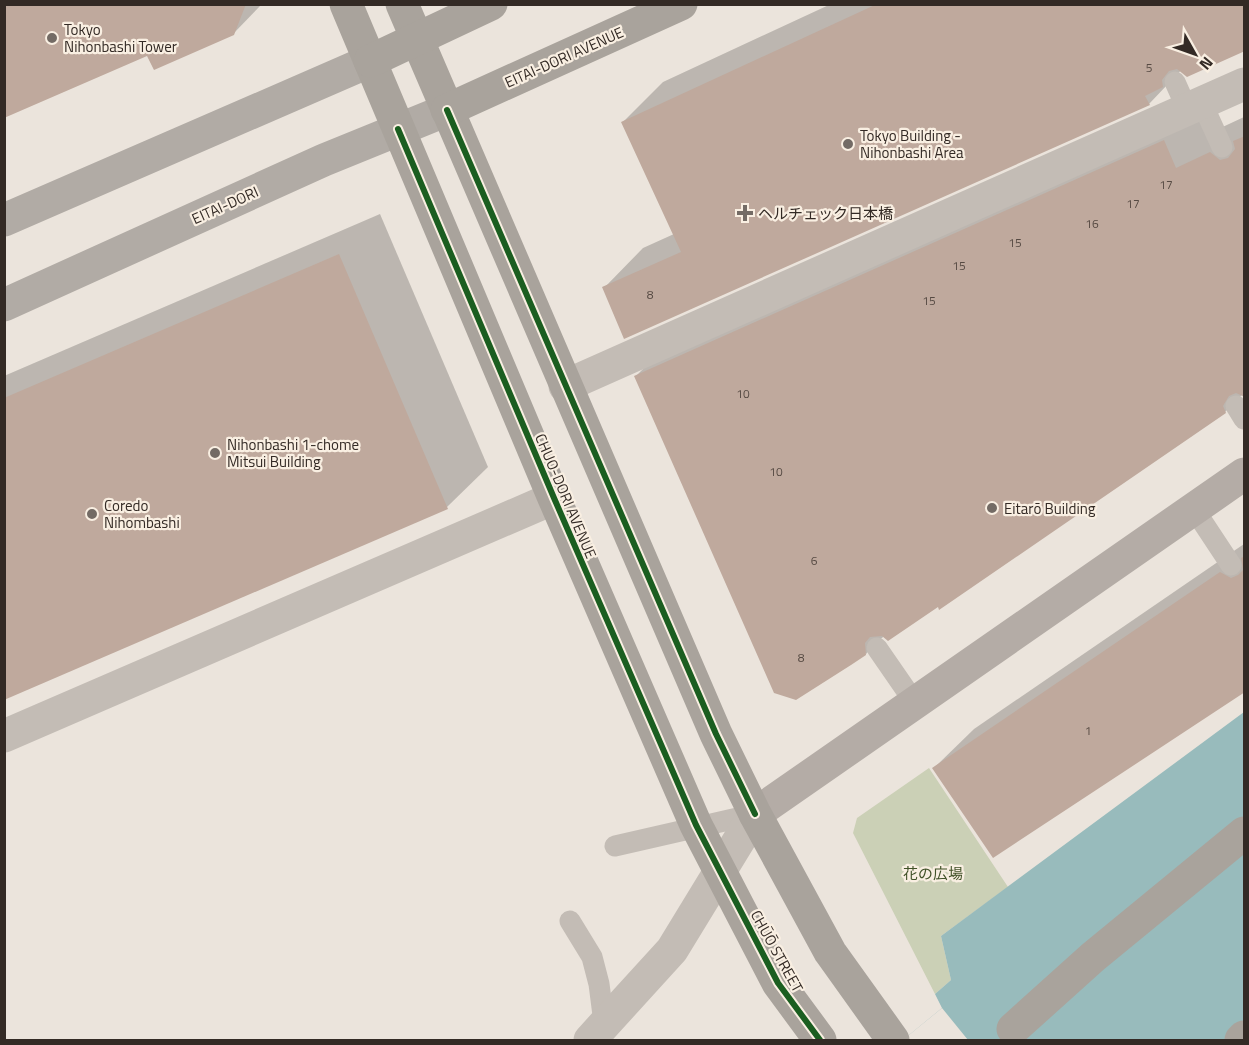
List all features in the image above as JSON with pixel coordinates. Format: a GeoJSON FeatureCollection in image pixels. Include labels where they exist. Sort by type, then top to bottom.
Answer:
{"type":"FeatureCollection","features":[{"type":"Feature","properties":{"kind":"highway","name":"CHUO-DORI AVENUE"},"geometry":{"type":"LineString","coordinates":[[346,4],[554,498],[696,825],[719,870]]}},
{"type":"Feature","properties":{"kind":"highway"},"geometry":{"type":"LineString","coordinates":[[402,4],[716,734],[755,814],[830,952],[893,1041]]}},
{"type":"Feature","properties":{"kind":"highway"},"geometry":{"type":"LineString","coordinates":[[370,61],[491,4]]}},
{"type":"Feature","properties":{"kind":"highway","name":"EITAI-DORI AVENUE"},"geometry":{"type":"LineString","coordinates":[[447,110],[681,4]]}},
{"type":"Feature","properties":{"kind":"highway"},"geometry":{"type":"LineString","coordinates":[[1001,1041],[1093,957],[1245,833]]}},
{"type":"Feature","properties":{"kind":"highway","name":"CHŪŌ STREET"},"geometry":{"type":"LineString","coordinates":[[719,870],[778,984],[820,1041]]}},
{"type":"Feature","properties":{"kind":"highway"},"geometry":{"type":"LineString","coordinates":[[1240,1041],[1245,1037]]}},
{"type":"Feature","properties":{"kind":"main road"},"geometry":{"type":"LineString","coordinates":[[4,220],[370,61]]}},
{"type":"Feature","properties":{"kind":"main road","name":"EITAI-DORI"},"geometry":{"type":"LineString","coordinates":[[4,305],[398,129],[447,110]]}},
{"type":"Feature","properties":{"kind":"street"},"geometry":{"type":"LineString","coordinates":[[565,386],[827,280],[1031,168],[1188,98],[1245,84]]}},
{"type":"Feature","properties":{"kind":"street"},"geometry":{"type":"LineString","coordinates":[[597,1032],[672,950],[755,814],[1245,474]]}},
{"type":"Feature","properties":{"kind":"street"},"geometry":{"type":"LineString","coordinates":[[4,736],[554,498]]}},
{"type":"Feature","properties":{"kind":"lane"},"geometry":{"type":"LineString","coordinates":[[1188,98],[1222,147]]}},
{"type":"Feature","properties":{"kind":"lane"},"geometry":{"type":"LineString","coordinates":[[1194,509],[1231,565]]}},
{"type":"Feature","properties":{"kind":"lane"},"geometry":{"type":"LineString","coordinates":[[877,648],[915,703]]}},
{"type":"Feature","properties":{"kind":"lane"},"geometry":{"type":"LineString","coordinates":[[615,846],[696,825],[755,814]]}},
{"type":"Feature","properties":{"kind":"lane"},"geometry":{"type":"LineString","coordinates":[[570,921],[592,957],[599,984],[597,1032]]}},
{"type":"Feature","properties":{"kind":"green space","name":"花の広場"},"geometry":{"type":"Polygon","coordinates":[[[929,768],[1008,887],[941,936],[951,980],[935,994],[853,833],[857,818],[929,768]]]}},
{"type":"Feature","properties":{"kind":"water"},"geometry":{"type":"Polygon","coordinates":[[[1244,712],[1244,1040],[903,1040],[942,1008],[935,994],[951,980],[941,936],[1244,712]]]}},
{"type":"Feature","properties":{"kind":"pier"},"geometry":{"type":"Polygon","coordinates":[[[942,1008],[968,1040],[903,1040],[915,1030],[942,1008]]]}},
{"type":"Feature","properties":{"kind":"building"},"geometry":{"type":"Polygon","coordinates":[[[4,4],[246,4],[234,35],[154,70],[147,56],[4,118],[4,4]]]}},
{"type":"Feature","properties":{"kind":"building","name":"Tokyo Building - Nihonbashi Area"},"geometry":{"type":"Polygon","coordinates":[[[877,4],[1245,4],[1245,51],[1187,77],[1177,69],[1169,71],[1162,80],[1163,87],[1145,96],[1150,105],[624,339],[602,287],[681,252],[621,122],[877,4]]]}},
{"type":"Feature","properties":{"kind":"building"},"geometry":{"type":"Polygon","coordinates":[[[1245,136],[1245,397],[1236,393],[1229,396],[1223,406],[1226,413],[939,610],[938,607],[888,641],[882,636],[870,637],[865,643],[866,655],[796,700],[774,693],[634,376],[1164,140],[1176,168],[1210,152],[1220,160],[1228,158],[1235,149],[1233,141],[1245,136]]]}},
{"type":"Feature","properties":{"kind":"building","name":"Nihonbashi 1-chome Mitsui Building"},"geometry":{"type":"Polygon","coordinates":[[[339,254],[448,509],[4,700],[4,398],[339,254]]]}},
{"type":"Feature","properties":{"kind":"building"},"geometry":{"type":"Polygon","coordinates":[[[1245,556],[1245,692],[993,858],[932,768],[1220,572],[1231,578],[1238,575],[1243,570],[1241,558],[1245,556]]]}},
{"type":"Feature","properties":{"kind":"cycle path"},"geometry":{"type":"LineString","coordinates":[[447,110],[716,734],[755,814]]}},
{"type":"Feature","properties":{"kind":"cycle path"},"geometry":{"type":"LineString","coordinates":[[398,129],[554,498],[696,825],[778,983],[820,1040]]}},
{"type":"Feature","properties":{"kind":"place","name":"Tokyo Nihonbashi Tower"},"geometry":{"type":"Point","coordinates":[52,38]}},
{"type":"Feature","properties":{"kind":"place","name":"Tokyo Building - Nihonbashi Area"},"geometry":{"type":"Point","coordinates":[848,144]}},
{"type":"Feature","properties":{"kind":"place","name":"ヘルチェック日本橋"},"geometry":{"type":"Point","coordinates":[745,213]}},
{"type":"Feature","properties":{"kind":"place","name":"Nihonbashi 1-chome Mitsui Building"},"geometry":{"type":"Point","coordinates":[215,453]}},
{"type":"Feature","properties":{"kind":"place","name":"Eitarō Building"},"geometry":{"type":"Point","coordinates":[992,508]}},
{"type":"Feature","properties":{"kind":"place","name":"Coredo Nihombashi"},"geometry":{"type":"Point","coordinates":[92,514]}}]}
